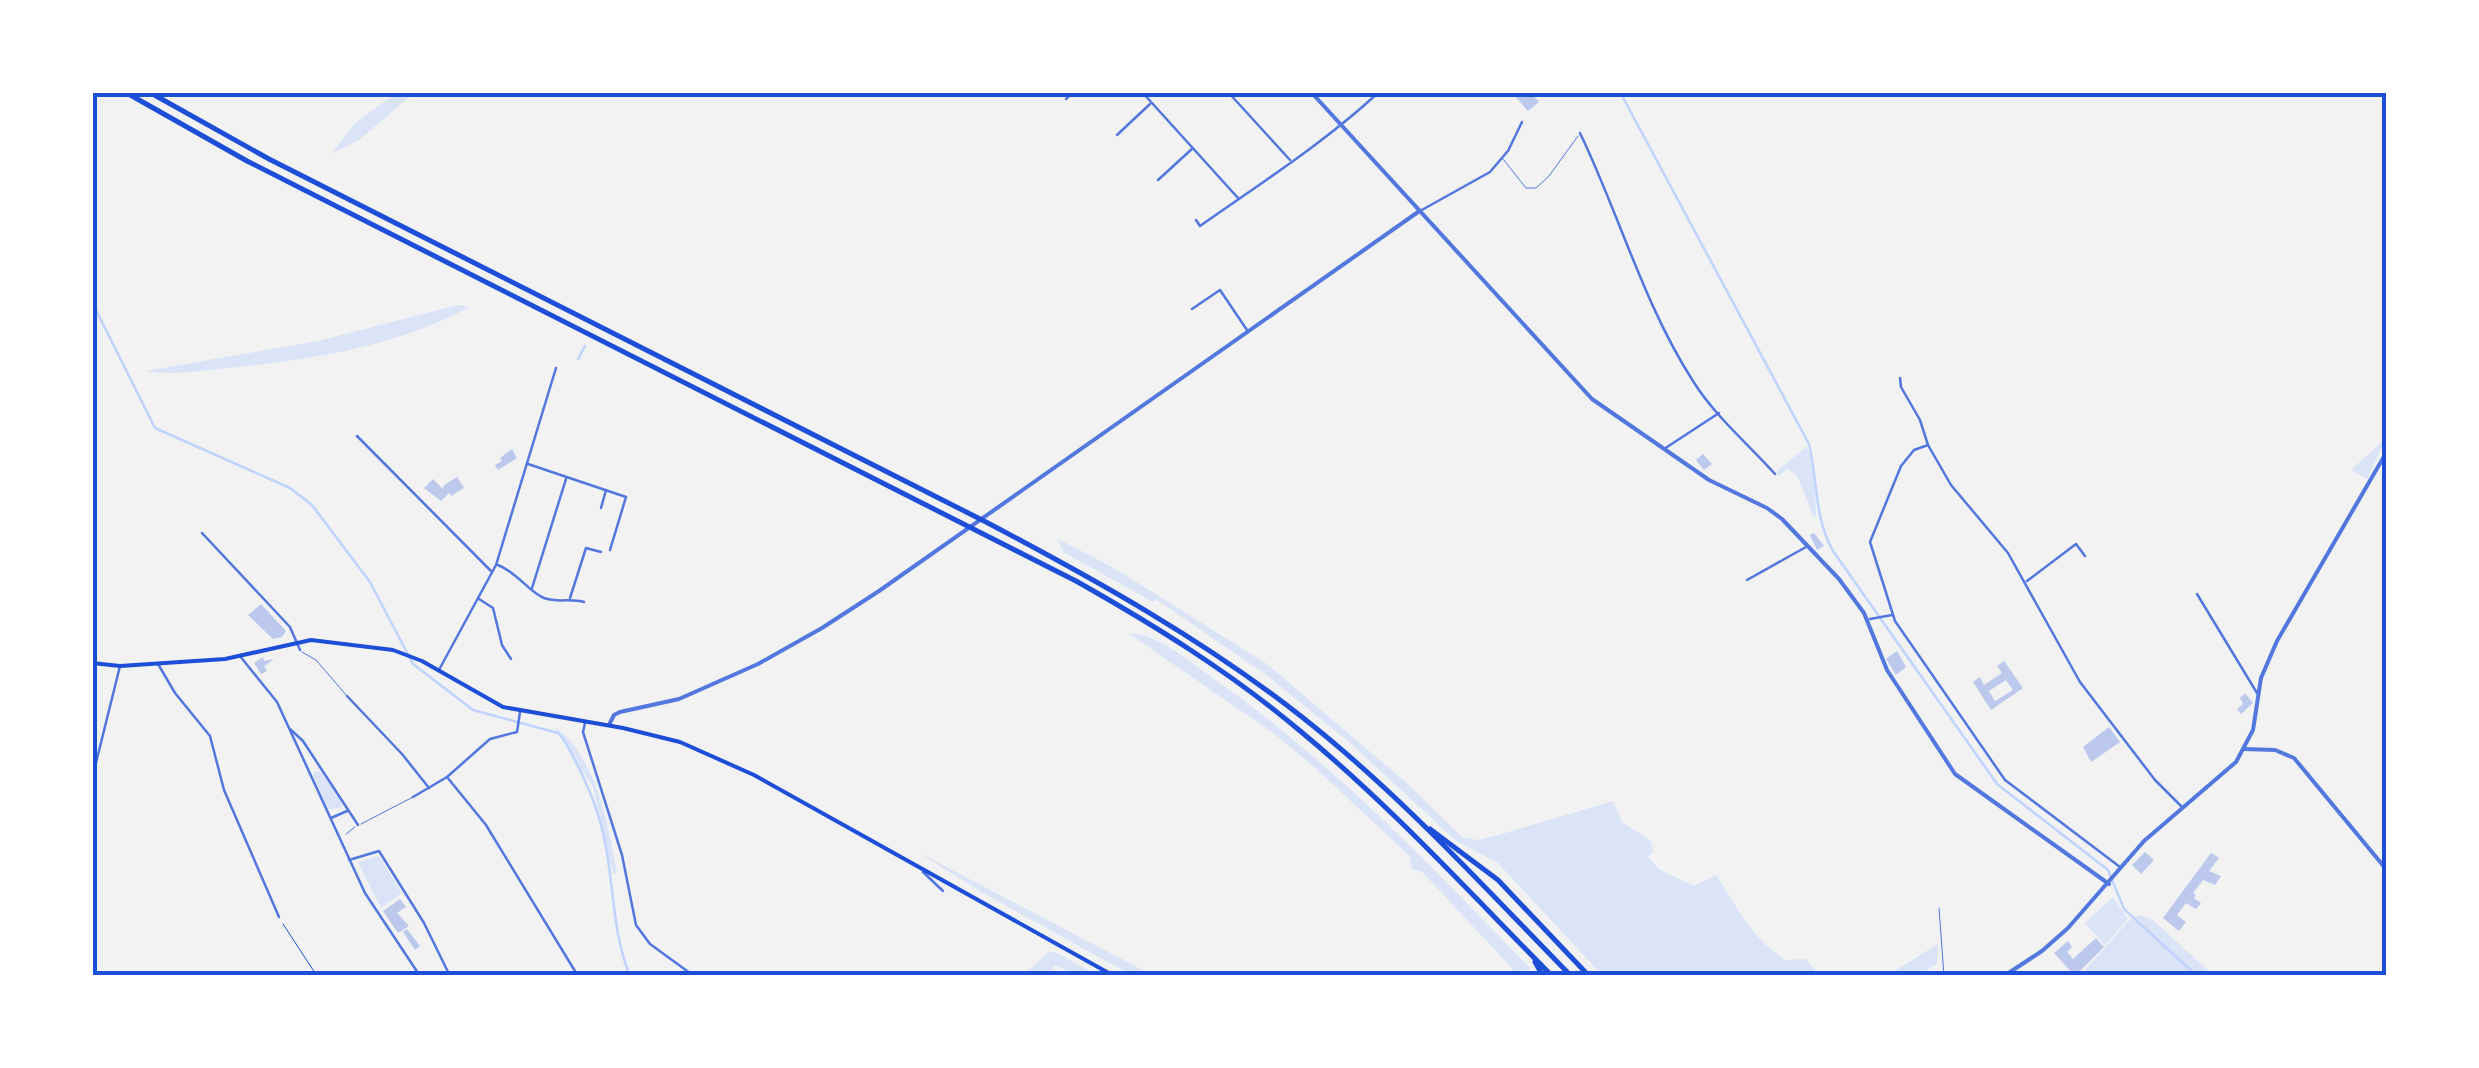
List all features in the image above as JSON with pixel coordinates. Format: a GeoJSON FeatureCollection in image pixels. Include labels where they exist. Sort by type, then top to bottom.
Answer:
{"type":"FeatureCollection","features":[{"type":"Feature","properties":{"kind":"highway"},"geometry":{"type":"LineString","coordinates":[[125,92],[247,161],[962,523],[986,522],[1108,587],[1226,660],[1304,719],[1408,810],[1498,880],[1589,976]]}},
{"type":"Feature","properties":{"kind":"highway"},"geometry":{"type":"LineString","coordinates":[[152,92],[187,114],[974,522],[1128,611],[1262,700],[1388,809],[1552,976]]}},
{"type":"Feature","properties":{"kind":"highway"},"geometry":{"type":"LineString","coordinates":[[1408,810],[1571,976]]}},
{"type":"Feature","properties":{"kind":"highway"},"geometry":{"type":"LineString","coordinates":[[1531,955],[1543,976]]}},
{"type":"Feature","properties":{"kind":"main road"},"geometry":{"type":"LineString","coordinates":[[92,663],[120,666],[240,656],[295,641],[343,642],[393,650],[439,670],[486,699],[520,712],[609,726],[680,742],[712,755],[1114,976]]}},
{"type":"Feature","properties":{"kind":"street"},"geometry":{"type":"LineString","coordinates":[[1066,99],[1073,92]]}},
{"type":"Feature","properties":{"kind":"street"},"geometry":{"type":"LineString","coordinates":[[1142,92],[1238,199]]}},
{"type":"Feature","properties":{"kind":"street"},"geometry":{"type":"LineString","coordinates":[[1228,92],[1291,161]]}},
{"type":"Feature","properties":{"kind":"street"},"geometry":{"type":"LineString","coordinates":[[1310,92],[1592,398],[1709,480],[1767,508],[1808,546],[1852,593],[1887,670],[1950,769],[2111,880]]}},
{"type":"Feature","properties":{"kind":"street"},"geometry":{"type":"LineString","coordinates":[[1196,220],[1200,226],[1342,126],[1378,92]]}},
{"type":"Feature","properties":{"kind":"street"},"geometry":{"type":"LineString","coordinates":[[1116,135],[1151,103]]}},
{"type":"Feature","properties":{"kind":"street"},"geometry":{"type":"LineString","coordinates":[[609,726],[620,712],[679,699],[758,664],[879,592],[1247,330],[1419,212],[1490,172],[1503,160],[1522,122]]}},
{"type":"Feature","properties":{"kind":"street"},"geometry":{"type":"LineString","coordinates":[[1580,134],[1604,182],[1644,284],[1686,369],[1775,474]]}},
{"type":"Feature","properties":{"kind":"street"},"geometry":{"type":"LineString","coordinates":[[1158,180],[1193,148]]}},
{"type":"Feature","properties":{"kind":"street"},"geometry":{"type":"LineString","coordinates":[[1192,309],[1220,290],[1247,330]]}},
{"type":"Feature","properties":{"kind":"street"},"geometry":{"type":"LineString","coordinates":[[439,670],[496,564],[556,368]]}},
{"type":"Feature","properties":{"kind":"street"},"geometry":{"type":"LineString","coordinates":[[1900,378],[1928,444],[1951,485],[2008,553],[2080,682],[2154,780],[2184,808]]}},
{"type":"Feature","properties":{"kind":"street"},"geometry":{"type":"LineString","coordinates":[[1662,450],[1719,412]]}},
{"type":"Feature","properties":{"kind":"street"},"geometry":{"type":"LineString","coordinates":[[357,436],[492,572]]}},
{"type":"Feature","properties":{"kind":"street"},"geometry":{"type":"LineString","coordinates":[[1928,444],[1914,450],[1901,466],[1870,542],[1893,614],[2005,780],[2121,868]]}},
{"type":"Feature","properties":{"kind":"street"},"geometry":{"type":"LineString","coordinates":[[2004,976],[2042,950],[2144,842],[2228,770],[2244,749],[2256,722],[2261,678],[2278,640],[2386,453]]}},
{"type":"Feature","properties":{"kind":"street"},"geometry":{"type":"LineString","coordinates":[[528,464],[626,497],[610,550]]}},
{"type":"Feature","properties":{"kind":"street"},"geometry":{"type":"LineString","coordinates":[[532,588],[566,477]]}},
{"type":"Feature","properties":{"kind":"street"},"geometry":{"type":"LineString","coordinates":[[601,508],[606,490]]}},
{"type":"Feature","properties":{"kind":"street"},"geometry":{"type":"LineString","coordinates":[[202,533],[290,626],[300,650]]}},
{"type":"Feature","properties":{"kind":"street"},"geometry":{"type":"LineString","coordinates":[[2026,582],[2076,544],[2085,556]]}},
{"type":"Feature","properties":{"kind":"street"},"geometry":{"type":"LineString","coordinates":[[1747,580],[1808,546]]}},
{"type":"Feature","properties":{"kind":"street"},"geometry":{"type":"LineString","coordinates":[[570,598],[586,548],[601,552]]}},
{"type":"Feature","properties":{"kind":"street"},"geometry":{"type":"LineString","coordinates":[[1764,558],[1769,568]]}},
{"type":"Feature","properties":{"kind":"street"},"geometry":{"type":"LineString","coordinates":[[496,564],[549,600],[570,598],[584,602]]}},
{"type":"Feature","properties":{"kind":"street"},"geometry":{"type":"LineString","coordinates":[[2197,594],[2258,694]]}},
{"type":"Feature","properties":{"kind":"street"},"geometry":{"type":"LineString","coordinates":[[478,599],[493,608],[502,645],[511,659]]}},
{"type":"Feature","properties":{"kind":"street"},"geometry":{"type":"LineString","coordinates":[[1867,620],[1893,614]]}},
{"type":"Feature","properties":{"kind":"street"},"geometry":{"type":"LineString","coordinates":[[240,656],[277,702],[365,893],[420,976]]}},
{"type":"Feature","properties":{"kind":"street"},"geometry":{"type":"LineString","coordinates":[[157,662],[175,693],[210,736],[224,790],[279,917]]}},
{"type":"Feature","properties":{"kind":"street"},"geometry":{"type":"LineString","coordinates":[[92,780],[120,666]]}},
{"type":"Feature","properties":{"kind":"street"},"geometry":{"type":"LineString","coordinates":[[347,696],[429,788]]}},
{"type":"Feature","properties":{"kind":"street"},"geometry":{"type":"LineString","coordinates":[[413,797],[447,778],[490,740],[517,732],[520,712]]}},
{"type":"Feature","properties":{"kind":"street"},"geometry":{"type":"LineString","coordinates":[[586,722],[583,732],[622,855],[636,924],[650,944],[694,976]]}},
{"type":"Feature","properties":{"kind":"street"},"geometry":{"type":"LineString","coordinates":[[289,728],[302,740],[358,825]]}},
{"type":"Feature","properties":{"kind":"street"},"geometry":{"type":"LineString","coordinates":[[2244,749],[2275,750],[2294,758],[2386,869]]}},
{"type":"Feature","properties":{"kind":"street"},"geometry":{"type":"LineString","coordinates":[[308,769],[318,764]]}},
{"type":"Feature","properties":{"kind":"street"},"geometry":{"type":"LineString","coordinates":[[447,778],[474,811],[578,976]]}},
{"type":"Feature","properties":{"kind":"street"},"geometry":{"type":"LineString","coordinates":[[330,818],[348,810]]}},
{"type":"Feature","properties":{"kind":"street"},"geometry":{"type":"LineString","coordinates":[[348,860],[379,851],[424,922],[450,976]]}},
{"type":"Feature","properties":{"kind":"street"},"geometry":{"type":"LineString","coordinates":[[920,867],[943,891]]}},
{"type":"Feature","properties":{"kind":"lane"},"geometry":{"type":"LineString","coordinates":[[1503,160],[1521,184],[1536,188],[1580,134]]}},
{"type":"Feature","properties":{"kind":"lane"},"geometry":{"type":"LineString","coordinates":[[300,650],[316,660],[347,696]]}},
{"type":"Feature","properties":{"kind":"lane"},"geometry":{"type":"LineString","coordinates":[[346,834],[413,797]]}},
{"type":"Feature","properties":{"kind":"lane"},"geometry":{"type":"LineString","coordinates":[[1940,908],[1944,976]]}},
{"type":"Feature","properties":{"kind":"path"},"geometry":{"type":"LineString","coordinates":[[279,917],[317,976]]}},
{"type":"Feature","properties":{"kind":"shaded area"},"geometry":{"type":"Polygon","coordinates":[[[396,93],[414,93],[359,140],[331,154],[354,124],[396,93]]]}},
{"type":"Feature","properties":{"kind":"shaded area"},"geometry":{"type":"Polygon","coordinates":[[[458,305],[470,307],[414,332],[357,348],[204,371],[146,371],[318,341],[458,305]]]}},
{"type":"Feature","properties":{"kind":"shaded area"},"geometry":{"type":"Polygon","coordinates":[[[2386,438],[2367,479],[2351,470],[2386,438]]]}},
{"type":"Feature","properties":{"kind":"shaded area"},"geometry":{"type":"Polygon","coordinates":[[[1807,446],[1814,471],[1814,518],[1797,475],[1787,469],[1778,477],[1777,471],[1807,446]]]}},
{"type":"Feature","properties":{"kind":"shaded area"},"geometry":{"type":"Polygon","coordinates":[[[1058,539],[1114,568],[1267,664],[1408,784],[1462,837],[1477,840],[1495,836],[1613,801],[1622,822],[1650,840],[1653,852],[1648,857],[1659,869],[1694,886],[1716,875],[1761,940],[1785,960],[1805,959],[1820,975],[1602,975],[1498,863],[1455,840],[1349,742],[1265,674],[1157,600],[1153,602],[1063,552],[1058,539]]]}},
{"type":"Feature","properties":{"kind":"shaded area"},"geometry":{"type":"Polygon","coordinates":[[[1128,633],[1151,638],[1173,650],[1300,745],[1379,816],[1531,969],[1513,975],[1512,968],[1422,872],[1412,869],[1410,857],[1312,765],[1273,733],[1128,633]]]}},
{"type":"Feature","properties":{"kind":"shaded area"},"geometry":{"type":"Polygon","coordinates":[[[554,727],[568,739],[590,773],[605,814],[617,873],[613,874],[593,787],[554,727]]]}},
{"type":"Feature","properties":{"kind":"shaded area"},"geometry":{"type":"Polygon","coordinates":[[[315,771],[321,772],[342,802],[341,808],[328,809],[313,776],[315,771]]]}},
{"type":"Feature","properties":{"kind":"shaded area"},"geometry":{"type":"Polygon","coordinates":[[[916,851],[1152,975],[1131,975],[916,851]]]}},
{"type":"Feature","properties":{"kind":"shaded area"},"geometry":{"type":"Polygon","coordinates":[[[379,856],[402,893],[381,908],[358,862],[379,856]]]}},
{"type":"Feature","properties":{"kind":"shaded area"},"geometry":{"type":"Polygon","coordinates":[[[2113,897],[2128,919],[2105,945],[2085,923],[2113,897]]]}},
{"type":"Feature","properties":{"kind":"shaded area"},"geometry":{"type":"Polygon","coordinates":[[[2140,915],[2154,921],[2213,975],[2081,975],[2130,919],[2140,915]]]}},
{"type":"Feature","properties":{"kind":"shaded area"},"geometry":{"type":"Polygon","coordinates":[[[1938,944],[1937,964],[1918,975],[1888,975],[1938,944]]]}},
{"type":"Feature","properties":{"kind":"shaded area"},"geometry":{"type":"Polygon","coordinates":[[[1049,952],[1097,975],[1076,975],[1055,965],[1055,975],[1041,971],[1023,975],[1049,952]]]}},
{"type":"Feature","properties":{"kind":"building"},"geometry":{"type":"Polygon","coordinates":[[[1511,92],[1530,92],[1539,102],[1528,111],[1511,92]]]}},
{"type":"Feature","properties":{"kind":"building"},"geometry":{"type":"Polygon","coordinates":[[[512,449],[517,458],[498,470],[495,465],[512,449]]]}},
{"type":"Feature","properties":{"kind":"building"},"geometry":{"type":"Polygon","coordinates":[[[1703,454],[1712,464],[1704,470],[1696,460],[1703,454]]]}},
{"type":"Feature","properties":{"kind":"building"},"geometry":{"type":"Polygon","coordinates":[[[457,477],[464,488],[451,496],[449,493],[441,501],[424,488],[433,479],[443,489],[457,477]]]}},
{"type":"Feature","properties":{"kind":"building"},"geometry":{"type":"Polygon","coordinates":[[[1814,533],[1824,546],[1817,550],[1810,535],[1814,533]]]}},
{"type":"Feature","properties":{"kind":"building"},"geometry":{"type":"Polygon","coordinates":[[[261,604],[286,631],[282,637],[273,639],[248,615],[261,604]]]}},
{"type":"Feature","properties":{"kind":"building"},"geometry":{"type":"Polygon","coordinates":[[[1897,651],[1906,667],[1896,675],[1886,659],[1897,651]]]}},
{"type":"Feature","properties":{"kind":"building"},"geometry":{"type":"Polygon","coordinates":[[[263,657],[264,661],[274,659],[261,674],[254,663],[263,657]]]}},
{"type":"Feature","properties":{"kind":"building"},"geometry":{"type":"Polygon","coordinates":[[[2004,661],[2023,688],[1991,710],[1973,682],[1980,677],[1984,685],[2002,673],[1997,666],[2004,661]],[[2006,680],[1989,691],[1995,701],[2013,690],[2006,680]]]}},
{"type":"Feature","properties":{"kind":"building"},"geometry":{"type":"Polygon","coordinates":[[[2245,693],[2253,703],[2241,714],[2237,709],[2243,704],[2240,698],[2245,693]]]}},
{"type":"Feature","properties":{"kind":"building"},"geometry":{"type":"Polygon","coordinates":[[[2109,727],[2120,742],[2091,762],[2083,747],[2109,727]]]}},
{"type":"Feature","properties":{"kind":"building"},"geometry":{"type":"Polygon","coordinates":[[[2145,852],[2154,860],[2141,874],[2132,865],[2145,852]]]}},
{"type":"Feature","properties":{"kind":"building"},"geometry":{"type":"Polygon","coordinates":[[[2211,853],[2219,858],[2209,871],[2221,876],[2215,885],[2203,880],[2193,893],[2201,903],[2196,909],[2186,903],[2177,915],[2186,922],[2179,931],[2163,918],[2211,853]]]}},
{"type":"Feature","properties":{"kind":"building"},"geometry":{"type":"Polygon","coordinates":[[[400,899],[406,907],[397,913],[409,926],[398,933],[383,911],[400,899]]]}},
{"type":"Feature","properties":{"kind":"building"},"geometry":{"type":"Polygon","coordinates":[[[407,929],[420,946],[415,950],[403,932],[407,929]]]}},
{"type":"Feature","properties":{"kind":"building"},"geometry":{"type":"Polygon","coordinates":[[[2096,938],[2104,947],[2075,976],[2054,953],[2068,941],[2072,947],[2067,952],[2073,959],[2096,938]]]}},
{"type":"Feature","properties":{"kind":"waterway"},"geometry":{"type":"LineString","coordinates":[[1620,92],[1809,444],[1819,512],[1833,551],[1997,784],[2108,870],[2124,909],[2197,976]]}},
{"type":"Feature","properties":{"kind":"waterway"},"geometry":{"type":"LineString","coordinates":[[92,302],[155,428],[290,488],[312,505],[370,582],[413,664],[473,710],[558,733],[564,740],[584,778],[603,832],[617,929],[630,976]]}},
{"type":"Feature","properties":{"kind":"waterway"},"geometry":{"type":"LineString","coordinates":[[578,359],[585,346]]}}]}
